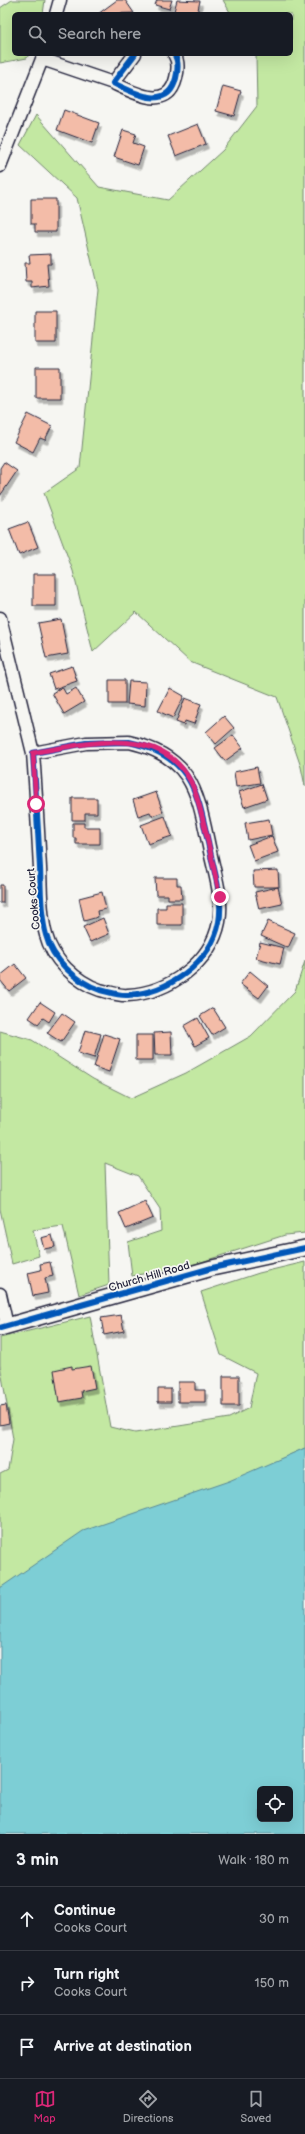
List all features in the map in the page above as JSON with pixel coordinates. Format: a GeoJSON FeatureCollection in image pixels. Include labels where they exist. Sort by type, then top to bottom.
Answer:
{"type":"FeatureCollection","features":[{"type":"Feature","properties":{"kind":"street"},"geometry":{"type":"LineString","coordinates":[[57,12],[60,0]]}},
{"type":"Feature","properties":{"kind":"street"},"geometry":{"type":"LineString","coordinates":[[0,166],[43,56],[114,83],[134,93],[156,98],[163,96],[174,86],[178,62],[175,56]]}},
{"type":"Feature","properties":{"kind":"street"},"geometry":{"type":"LineString","coordinates":[[114,83],[134,56]]}},
{"type":"Feature","properties":{"kind":"street","name":"Cooks Court"},"geometry":{"type":"LineString","coordinates":[[0,618],[33,753],[43,916],[50,947],[66,968],[80,980],[95,988],[126,996],[144,994],[163,988],[191,969],[200,959],[213,941],[219,922],[220,897],[198,798],[190,780],[174,760],[162,752],[147,746],[129,742],[86,743],[33,753]]}},
{"type":"Feature","properties":{"kind":"street","name":"Church Hill Road"},"geometry":{"type":"LineString","coordinates":[[4,1327],[212,1268],[305,1248]]}},
{"type":"Feature","properties":{"kind":"street"},"geometry":{"type":"LineString","coordinates":[[0,1294],[4,1327]]}},
{"type":"Feature","properties":{"kind":"green space"},"geometry":{"type":"Polygon","coordinates":[[[12,0],[45,0],[43,12],[12,12],[12,56],[28,56],[27,58],[0,63],[0,8],[12,0]]]}},
{"type":"Feature","properties":{"kind":"green space"},"geometry":{"type":"Polygon","coordinates":[[[223,0],[305,0],[305,786],[301,767],[277,697],[190,662],[136,612],[93,652],[73,571],[44,493],[80,468],[98,289],[77,198],[20,145],[36,115],[99,187],[168,200],[223,150],[257,106],[256,56],[293,56],[293,12],[230,12],[223,0]]]}},
{"type":"Feature","properties":{"kind":"green space"},"geometry":{"type":"Polygon","coordinates":[[[305,961],[305,1233],[285,1235],[195,1264],[132,1276],[128,1242],[161,1231],[160,1209],[138,1176],[105,1163],[109,1285],[79,1295],[63,1226],[33,1230],[39,1256],[12,1264],[0,1209],[0,1031],[32,1040],[93,1079],[131,1098],[186,1073],[251,1036],[295,991],[305,961]]]}},
{"type":"Feature","properties":{"kind":"green space"},"geometry":{"type":"Polygon","coordinates":[[[305,1262],[305,1448],[0,1588],[0,1474],[8,1470],[13,1439],[0,1365],[0,1338],[90,1316],[110,1427],[135,1433],[229,1418],[249,1408],[256,1373],[221,1355],[201,1292],[259,1273],[305,1262]]]}},
{"type":"Feature","properties":{"kind":"water"},"geometry":{"type":"Polygon","coordinates":[[[305,1448],[305,1834],[0,1834],[0,1588],[83,1531],[229,1481],[305,1448]]]}},
{"type":"Feature","properties":{"kind":"building"},"geometry":{"type":"Polygon","coordinates":[[[117,0],[125,0],[133,12],[101,12],[117,0]]]}},
{"type":"Feature","properties":{"kind":"building"},"geometry":{"type":"Polygon","coordinates":[[[157,0],[172,0],[169,9],[155,5],[157,0]]]}},
{"type":"Feature","properties":{"kind":"building"},"geometry":{"type":"Polygon","coordinates":[[[177,0],[200,1],[197,12],[174,11],[177,0]]]}},
{"type":"Feature","properties":{"kind":"building"},"geometry":{"type":"Polygon","coordinates":[[[223,86],[241,91],[234,116],[216,111],[223,86]]]}},
{"type":"Feature","properties":{"kind":"building"},"geometry":{"type":"Polygon","coordinates":[[[64,110],[99,123],[92,143],[57,130],[64,110]]]}},
{"type":"Feature","properties":{"kind":"building"},"geometry":{"type":"Polygon","coordinates":[[[198,124],[206,144],[176,156],[168,136],[198,124]]]}},
{"type":"Feature","properties":{"kind":"building"},"geometry":{"type":"Polygon","coordinates":[[[123,130],[136,134],[133,143],[144,147],[138,165],[114,157],[123,130]]]}},
{"type":"Feature","properties":{"kind":"building"},"geometry":{"type":"Polygon","coordinates":[[[31,199],[56,199],[56,232],[35,232],[35,224],[31,224],[31,199]]]}},
{"type":"Feature","properties":{"kind":"building"},"geometry":{"type":"Polygon","coordinates":[[[51,254],[51,264],[47,264],[49,286],[32,288],[32,282],[26,282],[25,263],[30,263],[29,255],[51,254]]]}},
{"type":"Feature","properties":{"kind":"building"},"geometry":{"type":"Polygon","coordinates":[[[35,311],[56,311],[56,343],[35,343],[35,311]]]}},
{"type":"Feature","properties":{"kind":"building"},"geometry":{"type":"Polygon","coordinates":[[[36,367],[60,367],[60,398],[36,398],[36,367]]]}},
{"type":"Feature","properties":{"kind":"building"},"geometry":{"type":"Polygon","coordinates":[[[28,414],[52,426],[45,440],[40,438],[33,452],[14,442],[28,414]]]}},
{"type":"Feature","properties":{"kind":"building"},"geometry":{"type":"Polygon","coordinates":[[[4,462],[17,471],[0,496],[0,468],[4,462]]]}},
{"type":"Feature","properties":{"kind":"building"},"geometry":{"type":"Polygon","coordinates":[[[28,522],[38,547],[19,555],[9,529],[28,522]]]}},
{"type":"Feature","properties":{"kind":"building"},"geometry":{"type":"Polygon","coordinates":[[[33,574],[56,574],[56,606],[33,606],[33,574]]]}},
{"type":"Feature","properties":{"kind":"building"},"geometry":{"type":"Polygon","coordinates":[[[61,619],[68,654],[46,658],[38,623],[61,619]]]}},
{"type":"Feature","properties":{"kind":"building"},"geometry":{"type":"Polygon","coordinates":[[[72,666],[77,681],[54,689],[49,674],[72,666]]]}},
{"type":"Feature","properties":{"kind":"building"},"geometry":{"type":"Polygon","coordinates":[[[109,680],[125,680],[125,704],[109,704],[109,680]]]}},
{"type":"Feature","properties":{"kind":"building"},"geometry":{"type":"Polygon","coordinates":[[[129,681],[146,682],[145,706],[127,704],[129,681]]]}},
{"type":"Feature","properties":{"kind":"building"},"geometry":{"type":"Polygon","coordinates":[[[62,687],[66,694],[76,688],[84,702],[64,714],[52,693],[62,687]]]}},
{"type":"Feature","properties":{"kind":"building"},"geometry":{"type":"Polygon","coordinates":[[[170,688],[184,696],[173,718],[158,711],[170,688]]]}},
{"type":"Feature","properties":{"kind":"building"},"geometry":{"type":"Polygon","coordinates":[[[185,698],[201,704],[194,724],[185,721],[184,725],[176,722],[185,698]]]}},
{"type":"Feature","properties":{"kind":"building"},"geometry":{"type":"Polygon","coordinates":[[[224,716],[234,728],[216,744],[206,732],[224,716]]]}},
{"type":"Feature","properties":{"kind":"building"},"geometry":{"type":"Polygon","coordinates":[[[233,735],[243,748],[225,761],[215,748],[233,735]]]}},
{"type":"Feature","properties":{"kind":"building"},"geometry":{"type":"Polygon","coordinates":[[[257,767],[260,783],[236,787],[234,772],[257,767]]]}},
{"type":"Feature","properties":{"kind":"building"},"geometry":{"type":"Polygon","coordinates":[[[262,784],[267,799],[244,807],[239,792],[262,784]]]}},
{"type":"Feature","properties":{"kind":"building"},"geometry":{"type":"Polygon","coordinates":[[[156,792],[163,812],[152,816],[150,812],[138,816],[133,800],[156,792]]]}},
{"type":"Feature","properties":{"kind":"building"},"geometry":{"type":"Polygon","coordinates":[[[72,798],[97,798],[97,813],[85,813],[85,820],[72,820],[72,798]]]}},
{"type":"Feature","properties":{"kind":"building"},"geometry":{"type":"Polygon","coordinates":[[[165,816],[172,836],[148,844],[141,825],[165,816]]]}},
{"type":"Feature","properties":{"kind":"building"},"geometry":{"type":"Polygon","coordinates":[[[269,819],[272,835],[248,840],[245,823],[269,819]]]}},
{"type":"Feature","properties":{"kind":"building"},"geometry":{"type":"Polygon","coordinates":[[[73,823],[84,823],[84,827],[100,827],[100,844],[76,844],[76,838],[73,838],[73,823]]]}},
{"type":"Feature","properties":{"kind":"building"},"geometry":{"type":"Polygon","coordinates":[[[272,836],[278,852],[254,861],[248,845],[272,836]]]}},
{"type":"Feature","properties":{"kind":"building"},"geometry":{"type":"Polygon","coordinates":[[[278,870],[279,887],[254,887],[253,871],[278,870]]]}},
{"type":"Feature","properties":{"kind":"building"},"geometry":{"type":"Polygon","coordinates":[[[155,878],[177,878],[177,885],[181,885],[182,899],[168,899],[168,895],[156,895],[155,878]]]}},
{"type":"Feature","properties":{"kind":"building"},"geometry":{"type":"Polygon","coordinates":[[[0,885],[3,885],[3,903],[0,903],[0,885]]]}},
{"type":"Feature","properties":{"kind":"building"},"geometry":{"type":"Polygon","coordinates":[[[278,887],[282,904],[259,909],[255,892],[278,887]]]}},
{"type":"Feature","properties":{"kind":"building"},"geometry":{"type":"Polygon","coordinates":[[[102,892],[106,909],[97,911],[98,917],[84,921],[79,898],[102,892]]]}},
{"type":"Feature","properties":{"kind":"building"},"geometry":{"type":"Polygon","coordinates":[[[166,903],[182,903],[182,925],[157,925],[157,908],[166,908],[166,903]]]}},
{"type":"Feature","properties":{"kind":"building"},"geometry":{"type":"Polygon","coordinates":[[[103,918],[109,934],[90,942],[83,927],[103,918]]]}},
{"type":"Feature","properties":{"kind":"building"},"geometry":{"type":"Polygon","coordinates":[[[268,921],[295,933],[288,948],[261,936],[268,921]]]}},
{"type":"Feature","properties":{"kind":"building"},"geometry":{"type":"Polygon","coordinates":[[[260,942],[284,948],[280,964],[256,958],[260,942]]]}},
{"type":"Feature","properties":{"kind":"building"},"geometry":{"type":"Polygon","coordinates":[[[15,964],[26,978],[9,991],[0,980],[0,976],[15,964]]]}},
{"type":"Feature","properties":{"kind":"building"},"geometry":{"type":"Polygon","coordinates":[[[250,971],[268,986],[259,998],[240,984],[250,971]]]}},
{"type":"Feature","properties":{"kind":"building"},"geometry":{"type":"Polygon","coordinates":[[[40,1002],[55,1012],[49,1022],[43,1018],[38,1024],[29,1018],[40,1002]]]}},
{"type":"Feature","properties":{"kind":"building"},"geometry":{"type":"Polygon","coordinates":[[[213,1008],[225,1027],[212,1035],[200,1016],[213,1008]]]}},
{"type":"Feature","properties":{"kind":"building"},"geometry":{"type":"Polygon","coordinates":[[[62,1013],[75,1022],[61,1042],[47,1033],[62,1013]]]}},
{"type":"Feature","properties":{"kind":"building"},"geometry":{"type":"Polygon","coordinates":[[[198,1018],[209,1038],[195,1046],[184,1026],[198,1018]]]}},
{"type":"Feature","properties":{"kind":"building"},"geometry":{"type":"Polygon","coordinates":[[[85,1030],[101,1034],[94,1058],[78,1053],[85,1030]]]}},
{"type":"Feature","properties":{"kind":"building"},"geometry":{"type":"Polygon","coordinates":[[[171,1032],[172,1055],[155,1055],[154,1033],[171,1032]]]}},
{"type":"Feature","properties":{"kind":"building"},"geometry":{"type":"Polygon","coordinates":[[[104,1034],[120,1039],[109,1072],[94,1067],[104,1034]]]}},
{"type":"Feature","properties":{"kind":"building"},"geometry":{"type":"Polygon","coordinates":[[[136,1035],[153,1035],[153,1060],[136,1060],[136,1035]]]}},
{"type":"Feature","properties":{"kind":"building"},"geometry":{"type":"Polygon","coordinates":[[[145,1201],[153,1218],[126,1229],[119,1213],[145,1201]]]}},
{"type":"Feature","properties":{"kind":"building"},"geometry":{"type":"Polygon","coordinates":[[[52,1235],[55,1247],[44,1249],[41,1238],[52,1235]]]}},
{"type":"Feature","properties":{"kind":"building"},"geometry":{"type":"Polygon","coordinates":[[[50,1262],[53,1276],[45,1278],[48,1293],[33,1296],[28,1273],[41,1270],[40,1264],[50,1262]]]}},
{"type":"Feature","properties":{"kind":"building"},"geometry":{"type":"Polygon","coordinates":[[[121,1315],[124,1331],[104,1335],[101,1318],[121,1315]]]}},
{"type":"Feature","properties":{"kind":"building"},"geometry":{"type":"Polygon","coordinates":[[[72,1366],[72,1369],[91,1366],[95,1388],[81,1391],[82,1398],[59,1402],[54,1370],[72,1366]]]}},
{"type":"Feature","properties":{"kind":"building"},"geometry":{"type":"Polygon","coordinates":[[[223,1376],[239,1376],[239,1406],[223,1406],[223,1376]]]}},
{"type":"Feature","properties":{"kind":"building"},"geometry":{"type":"Polygon","coordinates":[[[178,1382],[195,1382],[195,1390],[205,1390],[205,1402],[178,1402],[178,1382]]]}},
{"type":"Feature","properties":{"kind":"building"},"geometry":{"type":"Polygon","coordinates":[[[158,1389],[171,1389],[171,1402],[158,1402],[158,1389]]]}},
{"type":"Feature","properties":{"kind":"building"},"geometry":{"type":"Polygon","coordinates":[[[6,1405],[9,1423],[0,1425],[0,1406],[6,1405]]]}},
{"type":"Feature","properties":{"kind":"cycle path"},"geometry":{"type":"LineString","coordinates":[[133,56],[113,83],[140,95],[149,97],[166,95],[172,88],[176,78],[178,66],[175,56]]}},
{"type":"Feature","properties":{"kind":"cycle path"},"geometry":{"type":"LineString","coordinates":[[129,742],[152,749],[169,758],[181,769],[191,783],[202,816],[218,889],[220,914],[214,937],[207,950],[197,963],[186,973],[158,989],[143,993],[125,995],[100,990],[82,981],[59,961],[49,944],[44,927],[42,910],[33,753],[86,743],[129,742]]}},
{"type":"Feature","properties":{"kind":"cycle path"},"geometry":{"type":"LineString","coordinates":[[0,1328],[212,1268],[305,1248]]}},
{"type":"Feature","properties":{"kind":"route"},"geometry":{"type":"LineString","coordinates":[[36,804],[33,753],[86,743],[129,742],[147,746],[162,752],[174,760],[190,780],[198,798],[220,897]]}}]}
